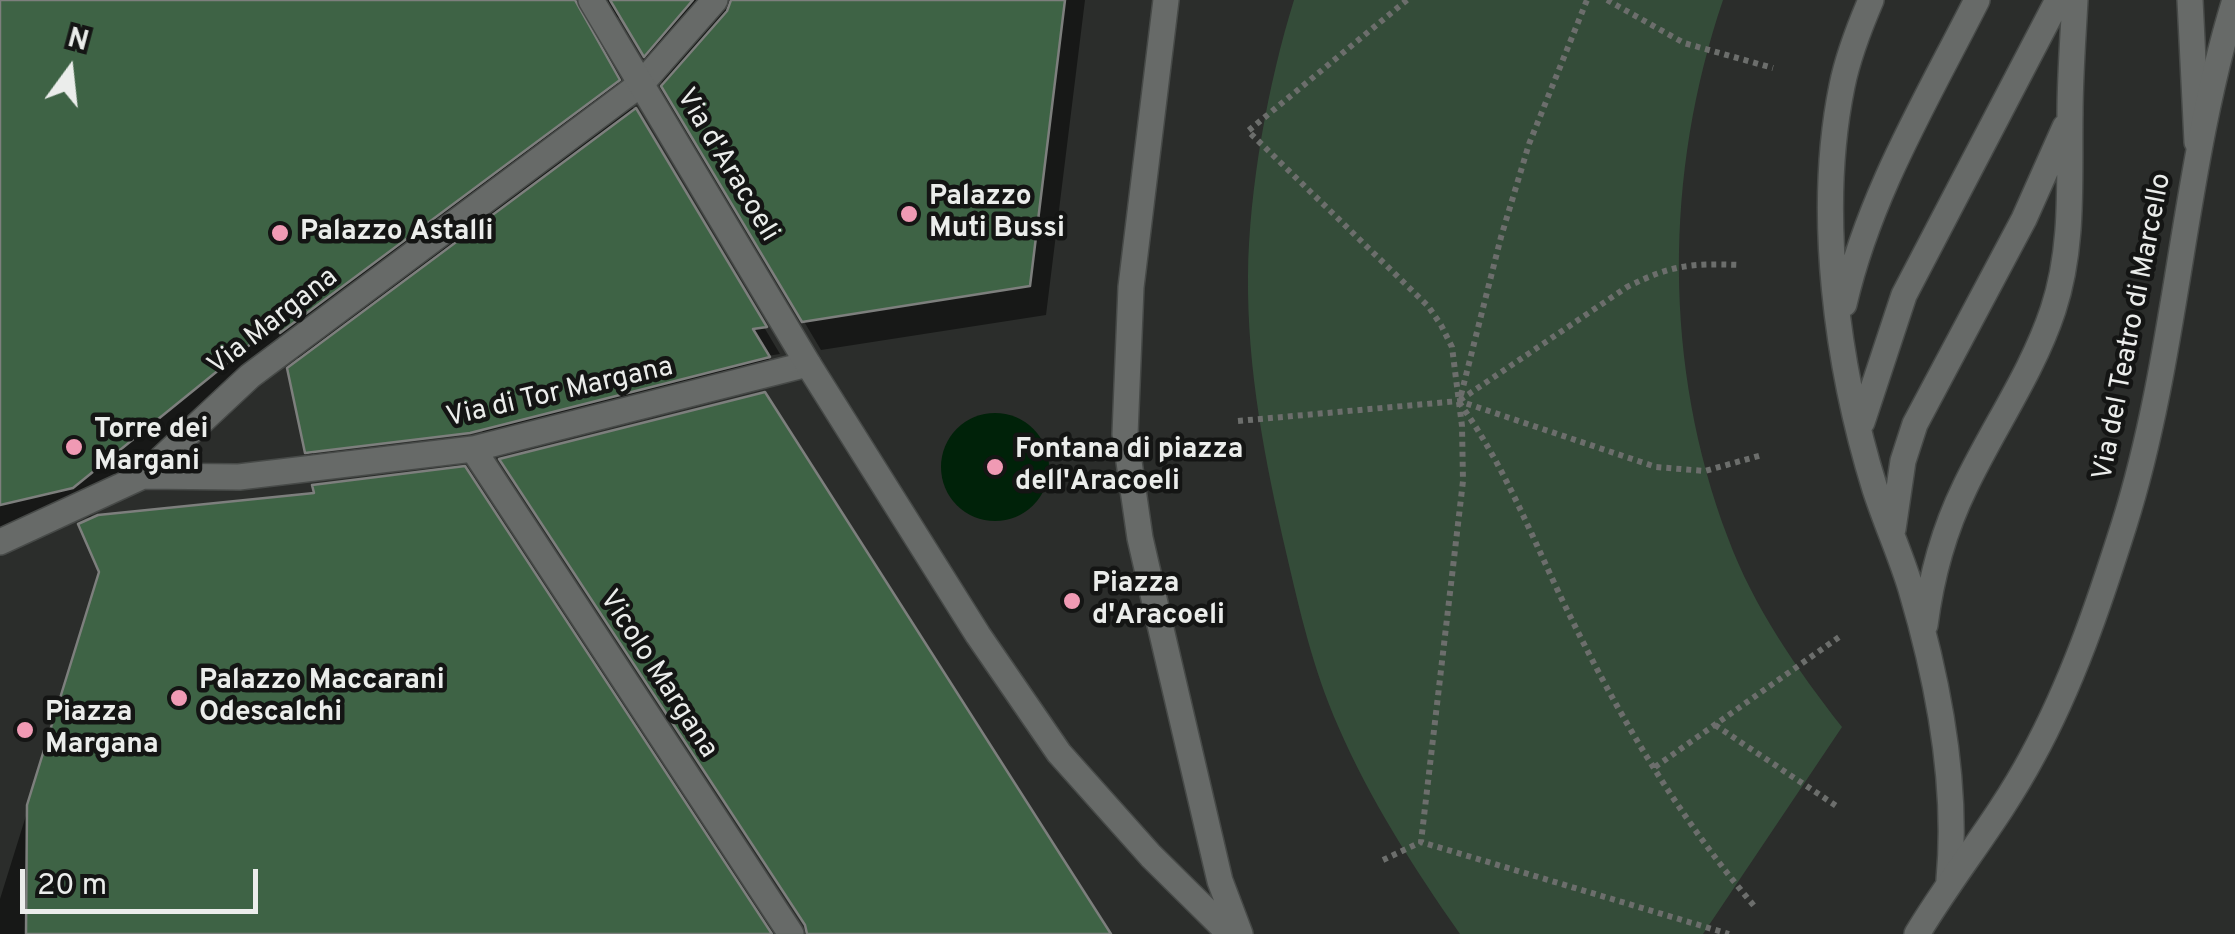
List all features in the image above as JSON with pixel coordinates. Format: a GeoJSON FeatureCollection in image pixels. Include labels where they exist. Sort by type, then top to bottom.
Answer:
{"type":"FeatureCollection","features":[{"type":"Feature","properties":{"kind":"street","name":"Via d'Aracoeli"},"geometry":{"type":"LineString","coordinates":[[591,0],[808,364]]}},
{"type":"Feature","properties":{"kind":"street","name":"Via Margana"},"geometry":{"type":"LineString","coordinates":[[143,476],[250,376],[642,84],[715,0]]}},
{"type":"Feature","properties":{"kind":"street","name":"Via del Teatro di Marcello"},"geometry":{"type":"LineString","coordinates":[[1871,0],[1842,82],[1834,126],[1831,198],[1840,324],[1859,432],[1924,635],[1949,792],[1949,880]]}},
{"type":"Feature","properties":{"kind":"street","name":"Via del Teatro di Marcello"},"geometry":{"type":"LineString","coordinates":[[1840,324],[1856,258],[1877,200],[1977,0]]}},
{"type":"Feature","properties":{"kind":"street"},"geometry":{"type":"LineString","coordinates":[[1859,432],[1904,295],[2058,0]]}},
{"type":"Feature","properties":{"kind":"street","name":"Via del Teatro di Marcello"},"geometry":{"type":"LineString","coordinates":[[1924,635],[1930,588],[1964,490],[2040,347],[2054,307],[2065,259],[2070,197],[2074,0]]}},
{"type":"Feature","properties":{"kind":"street","name":"Via del Teatro di Marcello"},"geometry":{"type":"LineString","coordinates":[[2190,0],[2198,162]]}},
{"type":"Feature","properties":{"kind":"street","name":"Via del Teatro di Marcello"},"geometry":{"type":"LineString","coordinates":[[1917,934],[2032,757],[2091,622],[2125,522],[2147,436],[2172,322],[2198,162],[2235,0]]}},
{"type":"Feature","properties":{"kind":"street"},"geometry":{"type":"LineString","coordinates":[[1166,1],[1131,287],[1125,434],[1140,538],[1220,881],[1240,934]]}},
{"type":"Feature","properties":{"kind":"street","name":"Via del Teatro di Marcello"},"geometry":{"type":"LineString","coordinates":[[1892,539],[1904,461],[1915,424],[2024,219],[2070,112]]}},
{"type":"Feature","properties":{"kind":"street"},"geometry":{"type":"LineString","coordinates":[[808,364],[978,635],[1059,753],[1152,856],[1230,934]]}},
{"type":"Feature","properties":{"kind":"street","name":"Via di Tor Margana"},"geometry":{"type":"LineString","coordinates":[[143,476],[239,477],[473,449],[808,364]]}},
{"type":"Feature","properties":{"kind":"street","name":"Vicolo Margana"},"geometry":{"type":"LineString","coordinates":[[473,449],[791,934]]}},
{"type":"Feature","properties":{"kind":"street"},"geometry":{"type":"LineString","coordinates":[[0,542],[143,476]]}},
{"type":"Feature","properties":{"kind":"path"},"geometry":{"type":"LineString","coordinates":[[1407,0],[1248,131],[1428,306],[1452,347],[1463,482],[1420,842]]}},
{"type":"Feature","properties":{"kind":"path"},"geometry":{"type":"LineString","coordinates":[[1587,0],[1528,144],[1459,401],[1506,475],[1558,592],[1654,767],[1681,813],[1756,907]]}},
{"type":"Feature","properties":{"kind":"path"},"geometry":{"type":"LineString","coordinates":[[1606,0],[1684,43],[1773,68]]}},
{"type":"Feature","properties":{"kind":"path"},"geometry":{"type":"LineString","coordinates":[[1459,401],[1628,287],[1656,273],[1678,265],[1740,265]]}},
{"type":"Feature","properties":{"kind":"path"},"geometry":{"type":"LineString","coordinates":[[1238,421],[1459,401],[1656,468],[1705,471],[1762,455]]}},
{"type":"Feature","properties":{"kind":"path"},"geometry":{"type":"LineString","coordinates":[[1654,767],[1842,635]]}},
{"type":"Feature","properties":{"kind":"path"},"geometry":{"type":"LineString","coordinates":[[1715,724],[1838,807]]}},
{"type":"Feature","properties":{"kind":"path"},"geometry":{"type":"LineString","coordinates":[[1383,860],[1420,842],[1729,934]]}},
{"type":"Feature","properties":{"kind":"shaded area"},"geometry":{"type":"Polygon","coordinates":[[[1294,0],[1723,0],[1690,133],[1682,201],[1682,338],[1692,406],[1707,473],[1738,563],[1778,637],[1842,727],[1703,934],[1460,934],[1394,833],[1338,726],[1314,662],[1286,552],[1264,449],[1248,311],[1256,172],[1268,101],[1294,0]]]}},
{"type":"Feature","properties":{"kind":"shaded area","name":"Fontana di piazza dell'Aracoeli"},"geometry":{"type":"Polygon","coordinates":[[[995,413],[1016,417],[1033,429],[1045,446],[1049,467],[1045,488],[1033,505],[1016,517],[995,521],[974,517],[957,505],[945,488],[941,467],[945,446],[957,429],[974,417],[995,413]]]}},
{"type":"Feature","properties":{"kind":"building"},"geometry":{"type":"Polygon","coordinates":[[[0,0],[575,0],[620,80],[280,333],[278,322],[73,488],[0,505],[0,0]]]}},
{"type":"Feature","properties":{"kind":"building"},"geometry":{"type":"Polygon","coordinates":[[[610,0],[693,0],[644,57],[610,0]]]}},
{"type":"Feature","properties":{"kind":"building","name":"Palazzo Muti Bussi"},"geometry":{"type":"Polygon","coordinates":[[[731,0],[1065,0],[1030,286],[802,322],[661,86],[727,11],[731,0]]]}},
{"type":"Feature","properties":{"kind":"building"},"geometry":{"type":"Polygon","coordinates":[[[636,108],[767,327],[753,329],[770,357],[470,433],[305,453],[287,368],[636,108]]]}},
{"type":"Feature","properties":{"kind":"building"},"geometry":{"type":"Polygon","coordinates":[[[765,392],[1111,934],[807,934],[805,925],[499,459],[765,392]]]}},
{"type":"Feature","properties":{"kind":"building"},"geometry":{"type":"Polygon","coordinates":[[[465,466],[772,934],[26,934],[27,805],[99,572],[78,524],[98,515],[314,493],[312,485],[465,466]]]}},
{"type":"Feature","properties":{"kind":"place","name":"Palazzo Muti Bussi"},"geometry":{"type":"Point","coordinates":[909,214]}},
{"type":"Feature","properties":{"kind":"place","name":"Palazzo Astalli"},"geometry":{"type":"Point","coordinates":[280,233]}},
{"type":"Feature","properties":{"kind":"place","name":"Torre dei Margani"},"geometry":{"type":"Point","coordinates":[74,447]}},
{"type":"Feature","properties":{"kind":"place","name":"Fontana di piazza dell'Aracoeli"},"geometry":{"type":"Point","coordinates":[995,467]}},
{"type":"Feature","properties":{"kind":"place","name":"Piazza d'Aracoeli"},"geometry":{"type":"Point","coordinates":[1072,601]}},
{"type":"Feature","properties":{"kind":"place","name":"Palazzo Maccarani Odescalchi"},"geometry":{"type":"Point","coordinates":[179,698]}},
{"type":"Feature","properties":{"kind":"place","name":"Piazza Margana"},"geometry":{"type":"Point","coordinates":[25,730]}}]}
